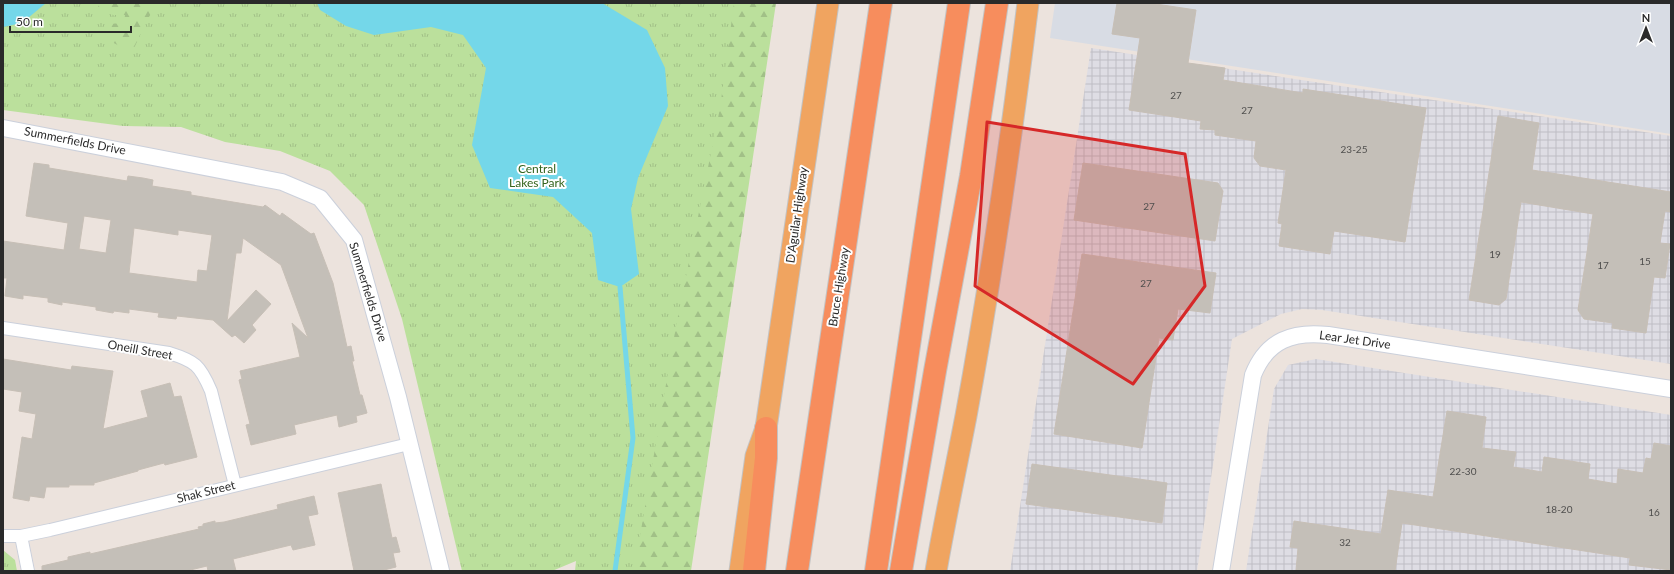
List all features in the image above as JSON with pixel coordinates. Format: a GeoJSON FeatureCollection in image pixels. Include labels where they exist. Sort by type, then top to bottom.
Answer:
{"type":"FeatureCollection","features":[{"type":"Feature","properties":{"kind":"highway","name":"D'Aguilar Highway"},"geometry":{"type":"LineString","coordinates":[[740,571],[756,456],[766,428],[828,3]]}},
{"type":"Feature","properties":{"kind":"highway","name":"Bruce Highway"},"geometry":{"type":"LineString","coordinates":[[797,571],[881,3]]}},
{"type":"Feature","properties":{"kind":"highway"},"geometry":{"type":"LineString","coordinates":[[876,571],[959,3]]}},
{"type":"Feature","properties":{"kind":"highway"},"geometry":{"type":"LineString","coordinates":[[901,571],[935,371],[971,176],[997,3]]}},
{"type":"Feature","properties":{"kind":"highway"},"geometry":{"type":"LineString","coordinates":[[936,571],[966,416],[989,280],[1028,3]]}},
{"type":"Feature","properties":{"kind":"highway"},"geometry":{"type":"LineString","coordinates":[[754,571],[766,458],[766,428]]}},
{"type":"Feature","properties":{"kind":"street","name":"Summerfields Drive"},"geometry":{"type":"LineString","coordinates":[[3,128],[282,182],[320,198],[354,240],[398,397],[440,571]]}},
{"type":"Feature","properties":{"kind":"street","name":"Oneill Street"},"geometry":{"type":"LineString","coordinates":[[3,328],[169,353],[187,359],[198,367],[205,377],[211,391],[235,485]]}},
{"type":"Feature","properties":{"kind":"street","name":"Lear Jet Drive"},"geometry":{"type":"LineString","coordinates":[[1221,571],[1252,375],[1266,353],[1273,346],[1287,338],[1308,333],[1328,335],[1671,389]]}},
{"type":"Feature","properties":{"kind":"street","name":"Shak Street"},"geometry":{"type":"LineString","coordinates":[[3,536],[21,536],[409,444]]}},
{"type":"Feature","properties":{"kind":"street"},"geometry":{"type":"LineString","coordinates":[[21,536],[28,571]]}},
{"type":"Feature","properties":{"kind":"highlighted area"},"geometry":{"type":"Polygon","coordinates":[[[987,122],[1185,154],[1205,286],[1133,384],[975,286],[987,122]]]}},
{"type":"Feature","properties":{"kind":"shaded area"},"geometry":{"type":"Polygon","coordinates":[[[1055,3],[1671,3],[1671,134],[1050,38],[1055,3]]]}},
{"type":"Feature","properties":{"kind":"shaded area"},"geometry":{"type":"Polygon","coordinates":[[[1091,48],[1671,136],[1671,364],[1322,310],[1302,309],[1281,314],[1232,339],[1197,571],[1010,571],[1091,48]]]}},
{"type":"Feature","properties":{"kind":"shaded area"},"geometry":{"type":"Polygon","coordinates":[[[1316,359],[1671,415],[1671,571],[1246,571],[1274,389],[1288,365],[1316,359]]]}},
{"type":"Feature","properties":{"kind":"green space","name":"Central Lakes Park"},"geometry":{"type":"Polygon","coordinates":[[[3,3],[740,3],[650,571],[575,571],[576,561],[552,571],[462,571],[402,319],[364,205],[330,171],[280,151],[225,142],[181,127],[123,126],[3,110],[3,3]]]}},
{"type":"Feature","properties":{"kind":"green space"},"geometry":{"type":"Polygon","coordinates":[[[94,3],[155,3],[152,12],[131,52],[108,40],[107,24],[124,23],[125,15],[113,15],[94,3]]]}},
{"type":"Feature","properties":{"kind":"green space"},"geometry":{"type":"Polygon","coordinates":[[[734,3],[776,3],[691,571],[634,571],[676,326],[720,108],[734,3]]]}},
{"type":"Feature","properties":{"kind":"green space"},"geometry":{"type":"Polygon","coordinates":[[[3,550],[15,560],[17,571],[3,571],[3,550]]]}},
{"type":"Feature","properties":{"kind":"water"},"geometry":{"type":"Polygon","coordinates":[[[3,3],[46,3],[22,23],[3,27],[3,3]]]}},
{"type":"Feature","properties":{"kind":"water"},"geometry":{"type":"Polygon","coordinates":[[[317,3],[602,3],[647,30],[665,68],[668,106],[638,178],[631,209],[639,274],[620,287],[598,280],[592,233],[553,197],[490,188],[472,145],[486,68],[463,35],[431,27],[374,35],[346,26],[320,10],[317,3]]]}},
{"type":"Feature","properties":{"kind":"building"},"geometry":{"type":"Polygon","coordinates":[[[1117,3],[1149,3],[1196,10],[1188,63],[1225,68],[1223,80],[1303,93],[1303,89],[1426,108],[1405,242],[1334,231],[1330,254],[1279,246],[1282,224],[1278,223],[1286,170],[1260,166],[1254,158],[1256,141],[1215,135],[1215,130],[1200,129],[1201,121],[1129,110],[1140,38],[1112,34],[1117,3]]]}},
{"type":"Feature","properties":{"kind":"building"},"geometry":{"type":"Polygon","coordinates":[[[1498,116],[1539,123],[1532,170],[1671,192],[1671,212],[1665,211],[1660,243],[1670,244],[1665,278],[1654,277],[1646,333],[1612,328],[1613,323],[1584,319],[1578,310],[1593,214],[1521,202],[1506,299],[1499,305],[1469,300],[1498,116]]]}},
{"type":"Feature","properties":{"kind":"building"},"geometry":{"type":"Polygon","coordinates":[[[34,163],[49,165],[49,168],[127,181],[128,176],[153,180],[152,186],[191,192],[191,195],[263,207],[265,205],[280,216],[282,213],[311,234],[314,233],[333,283],[347,347],[351,346],[354,361],[352,361],[360,395],[362,395],[367,413],[356,416],[357,422],[339,427],[337,415],[294,425],[296,434],[251,445],[246,425],[250,424],[239,380],[242,379],[240,371],[300,357],[292,323],[308,338],[281,265],[243,238],[241,253],[236,253],[227,321],[256,290],[271,304],[252,325],[256,330],[244,343],[235,335],[232,337],[213,320],[177,316],[176,319],[158,317],[159,313],[129,309],[129,313],[114,311],[113,313],[96,310],[96,307],[62,302],[62,305],[48,302],[48,298],[23,295],[23,299],[5,296],[7,278],[3,278],[3,241],[64,250],[68,223],[26,216],[34,163]],[[84,216],[79,249],[106,253],[111,220],[84,216]],[[134,228],[129,273],[197,282],[198,270],[207,271],[212,235],[178,230],[178,235],[134,228]]]}},
{"type":"Feature","properties":{"kind":"building"},"geometry":{"type":"Polygon","coordinates":[[[1083,163],[1218,183],[1223,191],[1215,241],[1074,220],[1083,163]]]}},
{"type":"Feature","properties":{"kind":"building"},"geometry":{"type":"Polygon","coordinates":[[[1082,254],[1216,273],[1210,313],[1178,309],[1173,340],[1159,338],[1142,448],[1054,434],[1082,254]]]}},
{"type":"Feature","properties":{"kind":"building"},"geometry":{"type":"Polygon","coordinates":[[[3,359],[71,370],[72,366],[113,371],[103,429],[148,417],[141,391],[170,383],[174,397],[181,396],[197,457],[165,465],[164,463],[138,470],[94,483],[94,485],[46,487],[44,498],[30,496],[29,501],[13,498],[22,437],[32,439],[36,414],[19,411],[22,392],[3,389],[3,359]]]}},
{"type":"Feature","properties":{"kind":"building"},"geometry":{"type":"Polygon","coordinates":[[[1447,411],[1486,417],[1482,448],[1516,452],[1513,467],[1542,472],[1544,457],[1590,464],[1588,479],[1617,484],[1618,469],[1643,473],[1646,458],[1651,459],[1654,443],[1671,446],[1671,570],[1629,565],[1630,558],[1402,523],[1395,571],[1296,570],[1298,548],[1290,547],[1294,521],[1381,534],[1388,490],[1433,497],[1447,411]]]}},
{"type":"Feature","properties":{"kind":"building"},"geometry":{"type":"Polygon","coordinates":[[[1032,464],[1167,483],[1162,523],[1026,504],[1032,464]]]}},
{"type":"Feature","properties":{"kind":"building"},"geometry":{"type":"Polygon","coordinates":[[[381,484],[392,538],[396,537],[400,552],[393,553],[396,567],[380,571],[354,571],[338,493],[381,484]]]}},
{"type":"Feature","properties":{"kind":"building"},"geometry":{"type":"Polygon","coordinates":[[[314,496],[318,514],[308,516],[315,545],[293,550],[291,545],[233,559],[236,571],[208,571],[207,566],[186,571],[42,571],[42,566],[68,560],[68,557],[90,552],[90,554],[199,529],[198,527],[203,526],[203,524],[215,521],[215,523],[224,522],[278,509],[277,505],[314,496]]]}},
{"type":"Feature","properties":{"kind":"waterway"},"geometry":{"type":"LineString","coordinates":[[615,571],[633,438],[620,287]]}}]}
